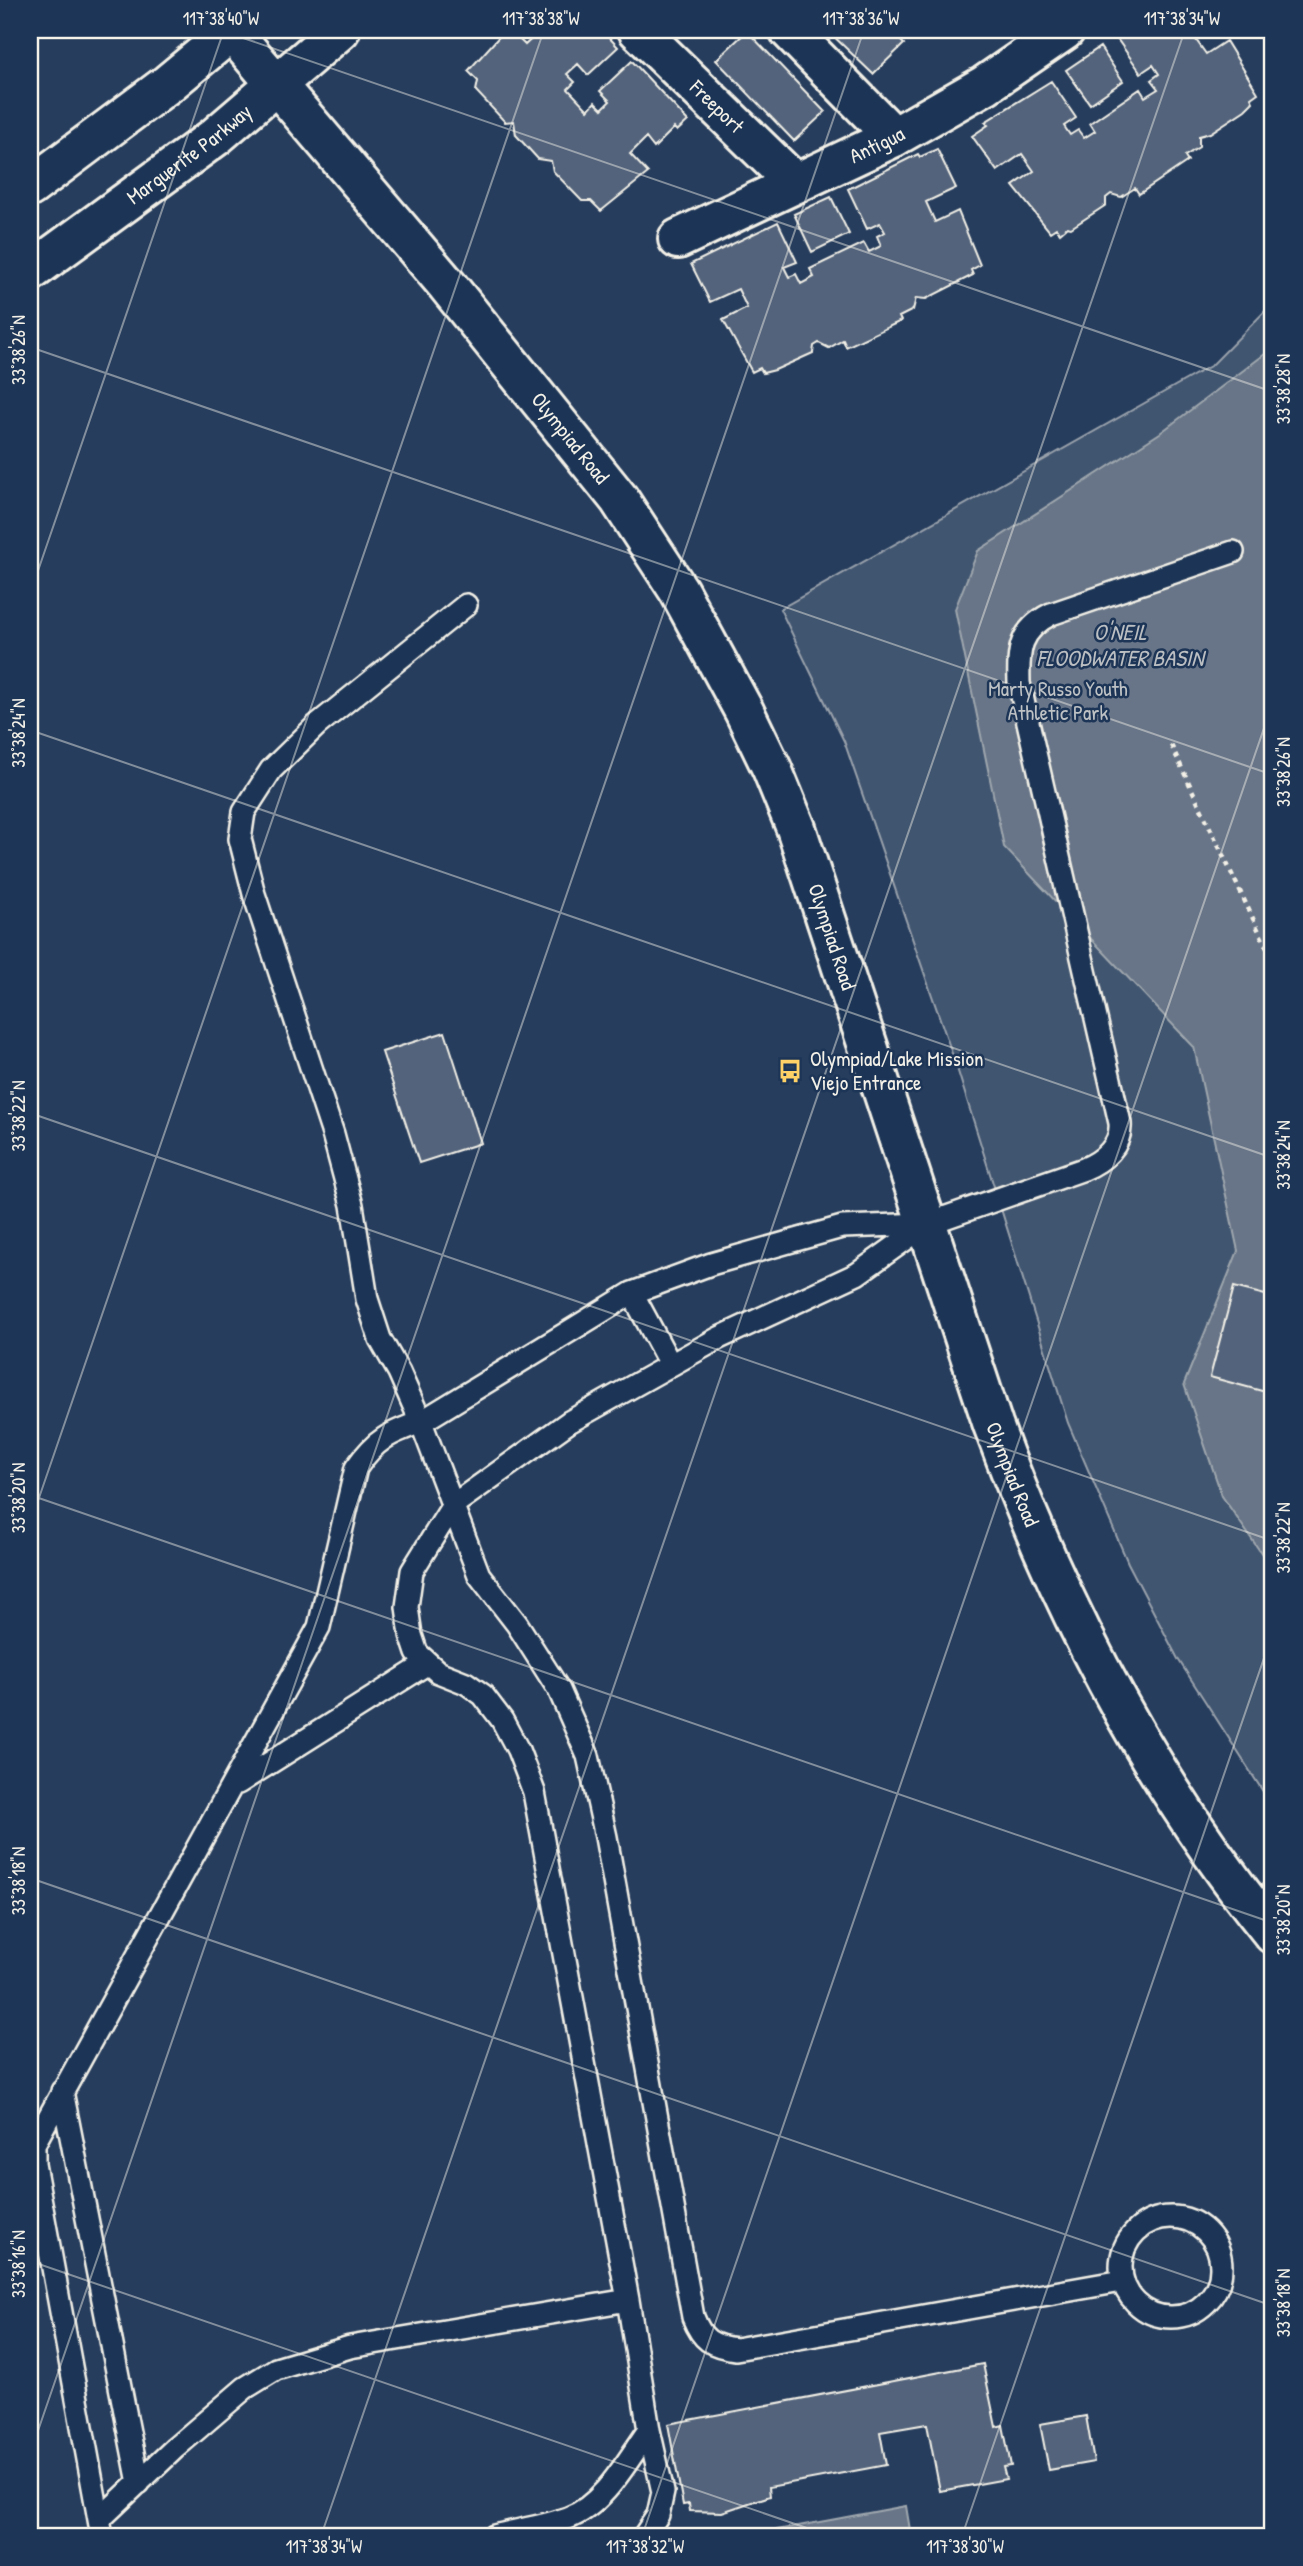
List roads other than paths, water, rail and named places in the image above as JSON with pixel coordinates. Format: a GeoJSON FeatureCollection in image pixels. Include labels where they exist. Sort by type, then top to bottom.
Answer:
{"type":"FeatureCollection","features":[{"type":"Feature","properties":{"kind":"main road","name":"Marguerite Parkway"},"geometry":{"type":"LineString","coordinates":[[30,272],[215,137],[340,30]]}},
{"type":"Feature","properties":{"kind":"main road","name":"Freeport"},"geometry":{"type":"LineString","coordinates":[[638,30],[795,183]]}},
{"type":"Feature","properties":{"kind":"main road"},"geometry":{"type":"LineString","coordinates":[[789,30],[894,137]]}},
{"type":"Feature","properties":{"kind":"main road","name":"Antigua"},"geometry":{"type":"LineString","coordinates":[[678,239],[894,137],[985,85],[1065,30]]}},
{"type":"Feature","properties":{"kind":"main road","name":"Olympiad Road"},"geometry":{"type":"LineString","coordinates":[[232,31],[548,407],[620,499],[679,591],[772,769],[796,828],[993,1425],[1023,1509],[1057,1586],[1096,1663],[1156,1768],[1222,1871],[1273,1934]]}},
{"type":"Feature","properties":{"kind":"main road"},"geometry":{"type":"LineString","coordinates":[[30,187],[169,83],[232,31]]}},
{"type":"Feature","properties":{"kind":"lane"},"geometry":{"type":"LineString","coordinates":[[644,2536],[657,2515],[663,2492],[649,2430],[628,2300],[534,1792],[518,1750],[502,1720],[483,1695],[466,1683],[438,1672],[417,1653],[407,1607],[412,1571],[453,1505],[569,1422],[670,1364],[857,1274],[926,1224],[1093,1165],[1114,1148],[1121,1131],[1019,683],[1020,644],[1031,626],[1082,600],[1233,552]]}},
{"type":"Feature","properties":{"kind":"lane"},"geometry":{"type":"LineString","coordinates":[[466,605],[317,725],[271,770],[244,812],[240,839],[254,894],[333,1134],[352,1205],[368,1299],[380,1339],[399,1372],[421,1422],[479,1575],[517,1624],[559,1690],[588,1756],[608,1850],[693,2317],[701,2335],[715,2346],[736,2349],[1122,2281]]}},
{"type":"Feature","properties":{"kind":"lane"},"geometry":{"type":"LineString","coordinates":[[101,2528],[34,2164],[34,2144],[319,1627],[356,1468],[368,1450],[387,1434],[421,1422],[632,1293],[711,1264],[842,1227],[926,1224]]}},
{"type":"Feature","properties":{"kind":"lane"},"geometry":{"type":"LineString","coordinates":[[632,1293],[670,1364]]}},
{"type":"Feature","properties":{"kind":"lane"},"geometry":{"type":"LineString","coordinates":[[234,1785],[428,1663]]}},
{"type":"Feature","properties":{"kind":"lane"},"geometry":{"type":"LineString","coordinates":[[62,2091],[139,2483]]}},
{"type":"Feature","properties":{"kind":"lane"},"geometry":{"type":"LineString","coordinates":[[1180,2217],[1196,2223],[1209,2234],[1218,2249],[1221,2265],[1212,2295],[1201,2307],[1187,2315],[1155,2315],[1140,2307],[1122,2281],[1120,2264],[1124,2247],[1133,2233],[1154,2219],[1180,2217]]}},
{"type":"Feature","properties":{"kind":"lane"},"geometry":{"type":"LineString","coordinates":[[101,2528],[139,2483],[244,2388],[284,2365],[350,2347],[628,2300]]}},
{"type":"Feature","properties":{"kind":"lane"},"geometry":{"type":"LineString","coordinates":[[494,2536],[555,2529],[589,2505],[608,2485],[649,2430]]}},
{"type":"Feature","properties":{"kind":"water","name":"O'NEIL FLOODWATER BASIN"},"geometry":{"type":"Polygon","coordinates":[[[1273,348],[1273,1570],[1222,1496],[1184,1384],[1238,1251],[1194,1047],[1004,847],[955,609],[978,551],[1160,433],[1273,348]]]}},
{"type":"Feature","properties":{"kind":"water"},"geometry":{"type":"Polygon","coordinates":[[[906,2506],[911,2536],[745,2536],[750,2535],[906,2506]]]}},
{"type":"Feature","properties":{"kind":"place","name":"Olympiad/Lake Mission Viejo Entrance"},"geometry":{"type":"Point","coordinates":[790,1071]}},
{"type":"Feature","properties":{"kind":"park label","name":"Marty Russo Youth Athletic Park"},"geometry":{"type":"Point","coordinates":[1058,701]}}]}
